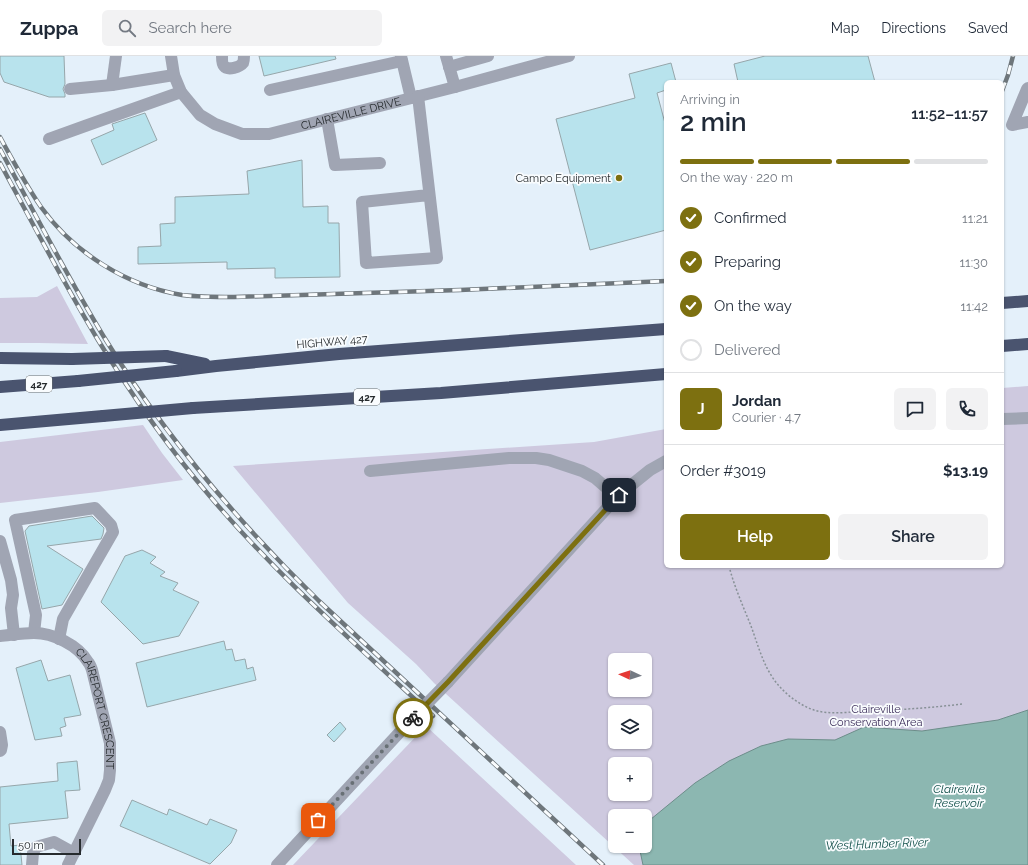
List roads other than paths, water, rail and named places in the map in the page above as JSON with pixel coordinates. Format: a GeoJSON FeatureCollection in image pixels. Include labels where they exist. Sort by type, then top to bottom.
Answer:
{"type":"FeatureCollection","features":[{"type":"Feature","properties":{"kind":"highway"},"geometry":{"type":"LineString","coordinates":[[1004,303],[1028,301]]}},
{"type":"Feature","properties":{"kind":"highway","name":"HIGHWAY 427"},"geometry":{"type":"LineString","coordinates":[[0,387],[78,381],[339,354],[664,329]]}},
{"type":"Feature","properties":{"kind":"highway"},"geometry":{"type":"LineString","coordinates":[[1004,346],[1028,344]]}},
{"type":"Feature","properties":{"kind":"highway"},"geometry":{"type":"LineString","coordinates":[[0,358],[72,360],[166,356],[216,366]]}},
{"type":"Feature","properties":{"kind":"highway","name":"427"},"geometry":{"type":"LineString","coordinates":[[0,425],[193,408],[441,393],[664,374]]}},
{"type":"Feature","properties":{"kind":"street"},"geometry":{"type":"LineString","coordinates":[[112,85],[116,56]]}},
{"type":"Feature","properties":{"kind":"street","name":"CLAIREVILLE DRIVE"},"geometry":{"type":"LineString","coordinates":[[171,56],[174,75],[181,92],[200,115],[215,124],[242,134],[269,134],[455,87],[569,56]]}},
{"type":"Feature","properties":{"kind":"street"},"geometry":{"type":"LineString","coordinates":[[222,56],[223,65],[229,69],[241,65],[244,61],[244,56]]}},
{"type":"Feature","properties":{"kind":"street"},"geometry":{"type":"LineString","coordinates":[[455,87],[448,61],[488,56]]}},
{"type":"Feature","properties":{"kind":"street"},"geometry":{"type":"LineString","coordinates":[[270,90],[401,58],[414,97],[429,195],[437,258],[366,263],[362,202],[429,195]]}},
{"type":"Feature","properties":{"kind":"street"},"geometry":{"type":"LineString","coordinates":[[70,89],[112,85],[174,75]]}},
{"type":"Feature","properties":{"kind":"street"},"geometry":{"type":"LineString","coordinates":[[1028,88],[1012,125],[1028,122]]}},
{"type":"Feature","properties":{"kind":"street"},"geometry":{"type":"LineString","coordinates":[[49,140],[181,92]]}},
{"type":"Feature","properties":{"kind":"street"},"geometry":{"type":"LineString","coordinates":[[327,119],[335,165],[380,163]]}},
{"type":"Feature","properties":{"kind":"street"},"geometry":{"type":"LineString","coordinates":[[1004,420],[1028,418]]}},
{"type":"Feature","properties":{"kind":"street"},"geometry":{"type":"LineString","coordinates":[[370,471],[509,458],[536,458],[549,460],[582,471],[595,478],[617,497]]}},
{"type":"Feature","properties":{"kind":"street"},"geometry":{"type":"LineString","coordinates":[[277,865],[448,682],[617,497],[650,470],[664,462]]}},
{"type":"Feature","properties":{"kind":"street"},"geometry":{"type":"LineString","coordinates":[[34,633],[36,615],[15,520],[95,508],[111,525],[113,532],[63,619],[59,639]]}},
{"type":"Feature","properties":{"kind":"street"},"geometry":{"type":"LineString","coordinates":[[0,540],[11,580],[13,595],[5,608],[14,635]]}},
{"type":"Feature","properties":{"kind":"street","name":"CLAIREPORT CRESCENT"},"geometry":{"type":"LineString","coordinates":[[0,636],[34,633],[59,639],[82,654],[88,661],[92,670],[110,742],[111,757],[109,780],[68,865]]}},
{"type":"Feature","properties":{"kind":"street"},"geometry":{"type":"LineString","coordinates":[[0,732],[2,745],[0,751]]}},
{"type":"Feature","properties":{"kind":"street"},"geometry":{"type":"LineString","coordinates":[[32,865],[33,853],[36,847],[54,842],[74,853]]}},
{"type":"Feature","properties":{"kind":"water","name":"Claireville Reservoir"},"geometry":{"type":"Polygon","coordinates":[[[1028,710],[1028,865],[643,865],[640,853],[652,853],[652,818],[695,783],[729,761],[761,746],[788,739],[835,740],[864,727],[922,731],[998,720],[1028,710]]]}},
{"type":"Feature","properties":{"kind":"railway"},"geometry":{"type":"LineString","coordinates":[[1004,86],[1013,56]]}},
{"type":"Feature","properties":{"kind":"railway"},"geometry":{"type":"LineString","coordinates":[[0,137],[41,207],[54,224],[69,239],[103,265],[141,284],[162,291],[201,297],[234,297],[460,290],[664,281]]}},
{"type":"Feature","properties":{"kind":"railway"},"geometry":{"type":"LineString","coordinates":[[0,149],[104,337],[151,408],[203,476],[259,540],[319,601],[603,865]]}},
{"type":"Feature","properties":{"kind":"railway"},"geometry":{"type":"LineString","coordinates":[[0,163],[60,274],[98,340],[136,400],[178,457],[208,494],[261,553],[317,608],[433,716]]}},
{"type":"Feature","properties":{"kind":"place","name":"Campo Equipment"},"geometry":{"type":"Point","coordinates":[619,178]}},
{"type":"Feature","properties":{"kind":"park label","name":"Claireville Conservation Area"},"geometry":{"type":"Point","coordinates":[876,715]}},
{"type":"Feature","properties":{"kind":"water label","name":"West Humber River"},"geometry":{"type":"Point","coordinates":[877,844]}}]}
